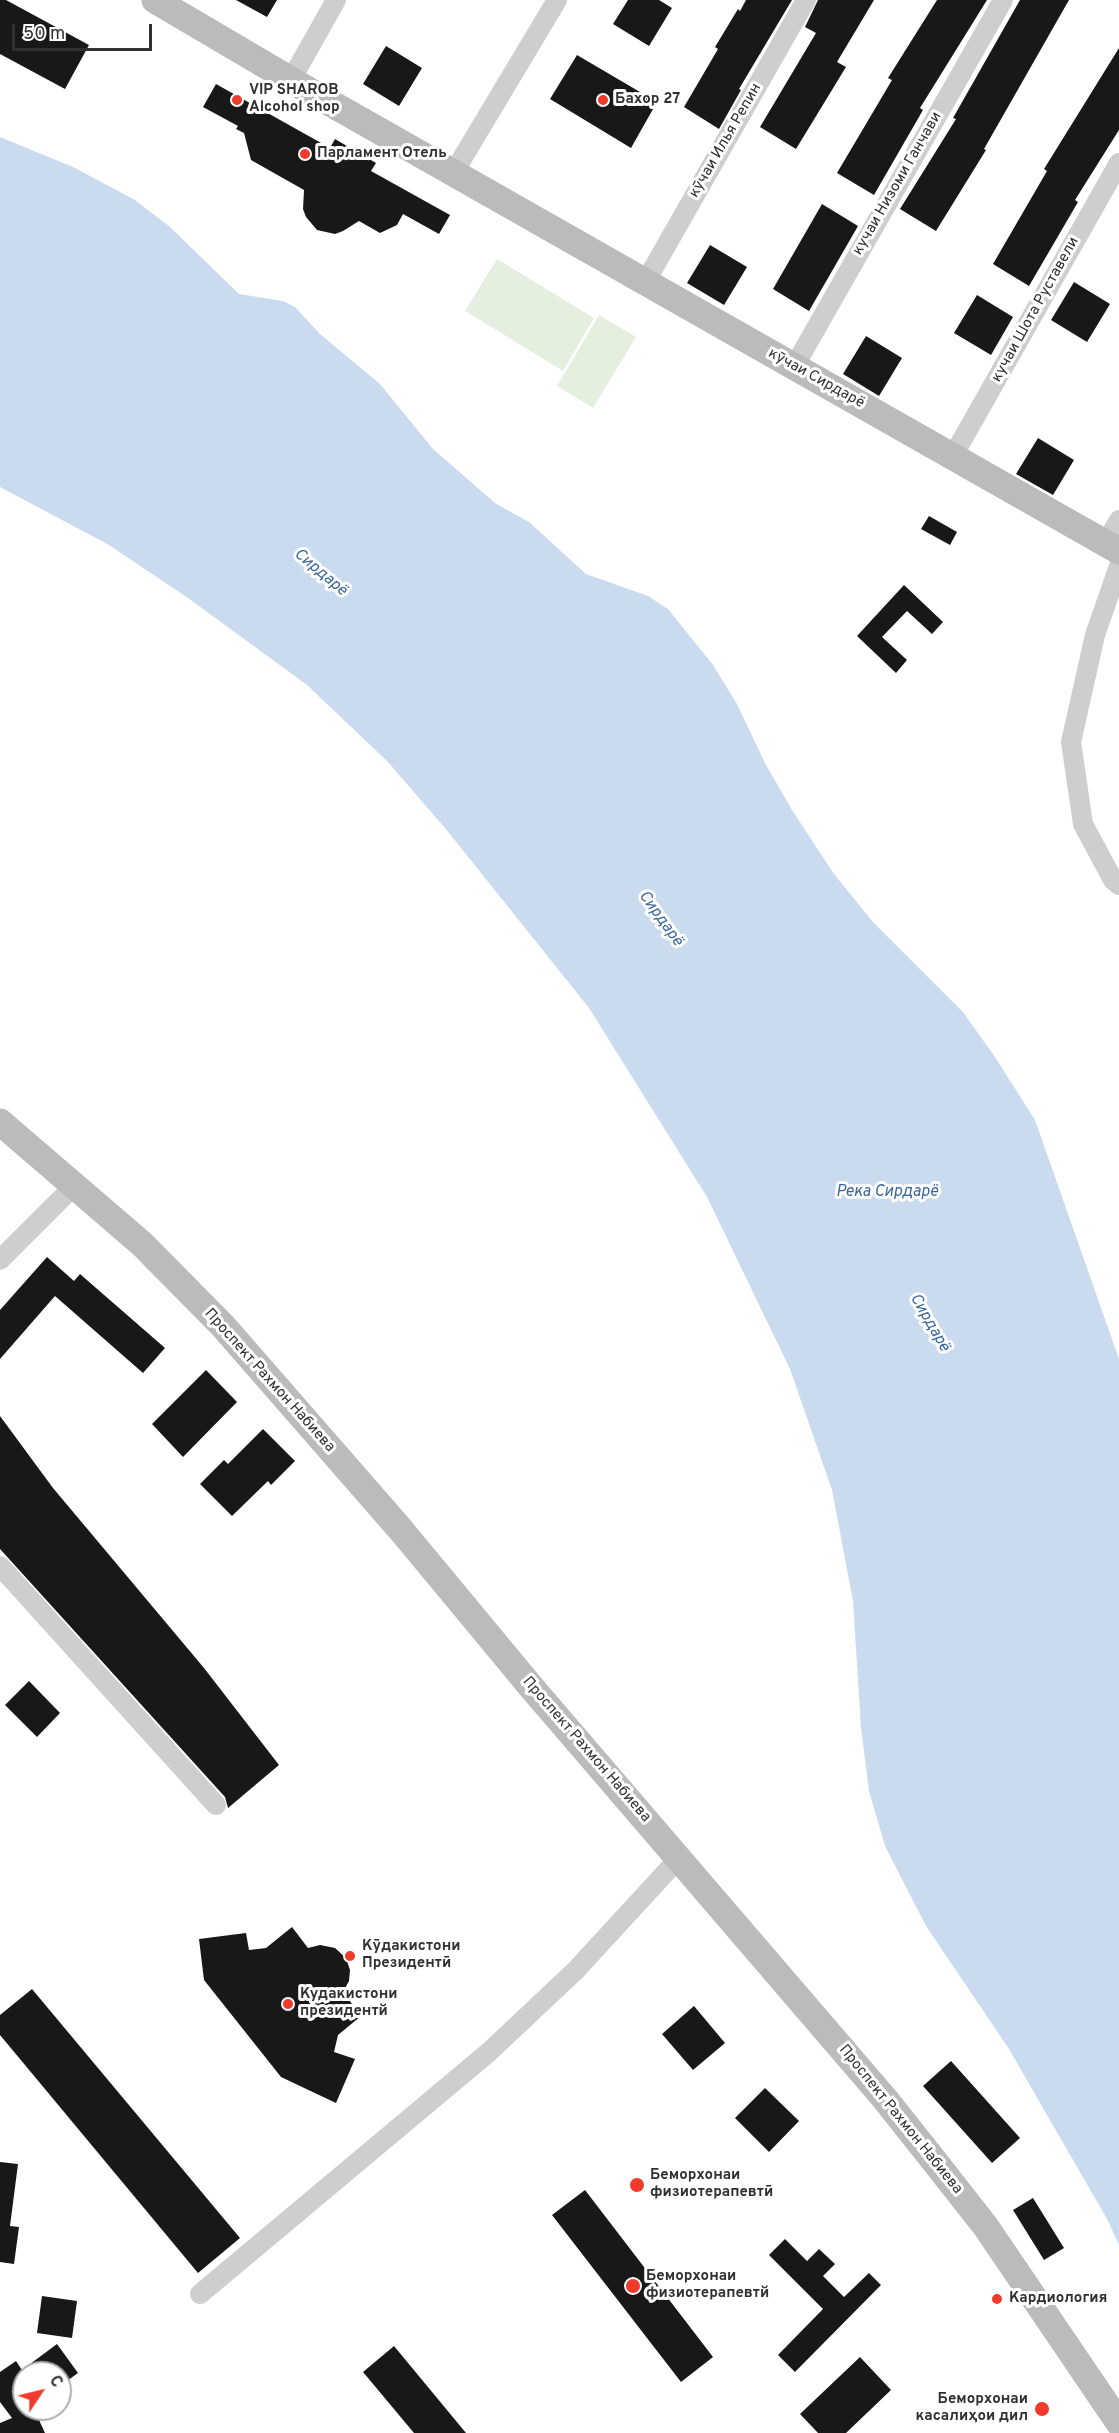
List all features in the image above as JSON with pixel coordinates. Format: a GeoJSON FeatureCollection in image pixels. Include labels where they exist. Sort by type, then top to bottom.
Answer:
{"type":"FeatureCollection","features":[{"type":"Feature","properties":{"kind":"main road","name":"кӯчаи Сирдарё"},"geometry":{"type":"LineString","coordinates":[[155,0],[318,96],[454,171],[794,368],[953,456],[1114,554]]}},
{"type":"Feature","properties":{"kind":"main road","name":"Проспект Рахмон Набиева"},"geometry":{"type":"LineString","coordinates":[[0,1104],[91,1179],[153,1235],[230,1315],[453,1570],[901,2093],[999,2219],[1119,2392]]}},
{"type":"Feature","properties":{"kind":"main road","name":"Проспект Рахмон Набиева"},"geometry":{"type":"LineString","coordinates":[[0,1122],[142,1244],[223,1326],[401,1530],[532,1688],[885,2099],[992,2236],[1119,2423]]}},
{"type":"Feature","properties":{"kind":"street"},"geometry":{"type":"LineString","coordinates":[[291,80],[336,0]]}},
{"type":"Feature","properties":{"kind":"street"},"geometry":{"type":"LineString","coordinates":[[454,171],[557,0]]}},
{"type":"Feature","properties":{"kind":"street","name":"кӯчаи Илья Репин"},"geometry":{"type":"LineString","coordinates":[[646,281],[806,0]]}},
{"type":"Feature","properties":{"kind":"street","name":"кучаи Низоми Ганчави"},"geometry":{"type":"LineString","coordinates":[[794,368],[1003,0]]}},
{"type":"Feature","properties":{"kind":"street","name":"кучаи Шота Руставели"},"geometry":{"type":"LineString","coordinates":[[953,456],[1119,163]]}},
{"type":"Feature","properties":{"kind":"street"},"geometry":{"type":"LineString","coordinates":[[1119,520],[1114,554],[1071,742],[1083,824],[1113,880],[1119,885]]}},
{"type":"Feature","properties":{"kind":"street"},"geometry":{"type":"LineString","coordinates":[[0,1260],[75,1185]]}},
{"type":"Feature","properties":{"kind":"street"},"geometry":{"type":"LineString","coordinates":[[0,1566],[216,1805]]}},
{"type":"Feature","properties":{"kind":"street"},"geometry":{"type":"LineString","coordinates":[[200,2294],[489,2052],[576,1970],[679,1858]]}},
{"type":"Feature","properties":{"kind":"green space"},"geometry":{"type":"Polygon","coordinates":[[[497,259],[594,318],[563,371],[465,311],[497,259]]]}},
{"type":"Feature","properties":{"kind":"green space"},"geometry":{"type":"Polygon","coordinates":[[[599,315],[636,337],[593,408],[557,386],[599,315]]]}},
{"type":"Feature","properties":{"kind":"water","name":"Река Сирдарё"},"geometry":{"type":"Polygon","coordinates":[[[0,137],[73,167],[135,200],[170,227],[239,294],[283,301],[295,307],[320,334],[380,384],[433,449],[495,503],[529,522],[586,574],[648,596],[668,609],[713,665],[737,704],[765,763],[792,810],[834,874],[873,922],[963,1012],[1035,1120],[1119,1359],[1119,2245],[1107,2219],[1009,2049],[926,1926],[885,1846],[869,1791],[861,1728],[853,1601],[832,1490],[790,1369],[707,1197],[589,1008],[445,828],[387,761],[307,685],[188,598],[109,545],[0,487],[0,137]]]}},
{"type":"Feature","properties":{"kind":"building"},"geometry":{"type":"Polygon","coordinates":[[[0,0],[6,0],[89,45],[65,89],[0,54],[0,0]]]}},
{"type":"Feature","properties":{"kind":"building"},"geometry":{"type":"Polygon","coordinates":[[[236,0],[277,0],[267,17],[236,0]]]}},
{"type":"Feature","properties":{"kind":"building"},"geometry":{"type":"Polygon","coordinates":[[[628,0],[659,0],[672,8],[649,46],[613,24],[628,0]]]}},
{"type":"Feature","properties":{"kind":"building"},"geometry":{"type":"Polygon","coordinates":[[[746,0],[792,0],[739,89],[741,90],[719,129],[684,107],[718,49],[715,47],[746,0]]]}},
{"type":"Feature","properties":{"kind":"building"},"geometry":{"type":"Polygon","coordinates":[[[818,0],[874,0],[837,62],[846,67],[796,149],[760,127],[816,33],[805,27],[818,0]]]}},
{"type":"Feature","properties":{"kind":"building"},"geometry":{"type":"Polygon","coordinates":[[[937,0],[987,0],[920,108],[923,110],[874,195],[837,173],[892,80],[888,78],[937,0]]]}},
{"type":"Feature","properties":{"kind":"building"},"geometry":{"type":"Polygon","coordinates":[[[1020,0],[1069,0],[984,149],[986,150],[936,231],[900,209],[956,119],[953,118],[1020,0]]]}},
{"type":"Feature","properties":{"kind":"building"},"geometry":{"type":"Polygon","coordinates":[[[386,46],[422,68],[399,106],[363,84],[386,46]]]}},
{"type":"Feature","properties":{"kind":"building"},"geometry":{"type":"Polygon","coordinates":[[[1119,48],[1119,130],[1075,200],[1078,202],[1029,286],[993,264],[1047,171],[1044,169],[1119,48]]]}},
{"type":"Feature","properties":{"kind":"building","name":"Бахор 27"},"geometry":{"type":"Polygon","coordinates":[[[577,55],[657,102],[631,148],[550,99],[577,55]]]}},
{"type":"Feature","properties":{"kind":"building","name":"Парламент Отель"},"geometry":{"type":"Polygon","coordinates":[[[216,84],[330,148],[335,139],[376,163],[371,171],[450,215],[439,234],[403,214],[397,225],[380,233],[359,221],[335,234],[317,230],[306,217],[303,209],[304,190],[251,160],[244,133],[236,129],[238,126],[203,107],[216,84]]]}},
{"type":"Feature","properties":{"kind":"building"},"geometry":{"type":"Polygon","coordinates":[[[822,204],[858,226],[809,311],[773,289],[822,204]]]}},
{"type":"Feature","properties":{"kind":"building"},"geometry":{"type":"Polygon","coordinates":[[[710,245],[747,267],[724,305],[687,283],[710,245]]]}},
{"type":"Feature","properties":{"kind":"building"},"geometry":{"type":"Polygon","coordinates":[[[1074,282],[1110,304],[1087,342],[1051,320],[1074,282]]]}},
{"type":"Feature","properties":{"kind":"building"},"geometry":{"type":"Polygon","coordinates":[[[977,295],[1013,317],[991,355],[954,333],[977,295]]]}},
{"type":"Feature","properties":{"kind":"building"},"geometry":{"type":"Polygon","coordinates":[[[866,336],[902,358],[879,396],[843,374],[866,336]]]}},
{"type":"Feature","properties":{"kind":"building"},"geometry":{"type":"Polygon","coordinates":[[[1038,438],[1074,460],[1053,495],[1016,474],[1038,438]]]}},
{"type":"Feature","properties":{"kind":"building"},"geometry":{"type":"Polygon","coordinates":[[[929,516],[957,532],[950,545],[921,529],[929,516]]]}},
{"type":"Feature","properties":{"kind":"building"},"geometry":{"type":"Polygon","coordinates":[[[904,585],[943,622],[932,634],[907,611],[882,637],[907,660],[896,673],[857,636],[904,585]]]}},
{"type":"Feature","properties":{"kind":"building"},"geometry":{"type":"Polygon","coordinates":[[[47,1257],[74,1281],[80,1274],[165,1348],[143,1373],[55,1296],[0,1359],[0,1310],[47,1257]]]}},
{"type":"Feature","properties":{"kind":"building"},"geometry":{"type":"Polygon","coordinates":[[[206,1370],[237,1402],[183,1457],[152,1424],[206,1370]]]}},
{"type":"Feature","properties":{"kind":"building"},"geometry":{"type":"Polygon","coordinates":[[[0,1416],[53,1488],[204,1668],[279,1765],[228,1808],[225,1797],[0,1549],[0,1416]]]}},
{"type":"Feature","properties":{"kind":"building"},"geometry":{"type":"Polygon","coordinates":[[[263,1429],[295,1461],[271,1485],[268,1481],[232,1516],[200,1484],[224,1460],[228,1464],[263,1429]]]}},
{"type":"Feature","properties":{"kind":"building"},"geometry":{"type":"Polygon","coordinates":[[[29,1681],[60,1713],[37,1737],[5,1705],[29,1681]]]}},
{"type":"Feature","properties":{"kind":"building","name":"Кудакистони президентй"},"geometry":{"type":"Polygon","coordinates":[[[292,1927],[308,1948],[320,1945],[335,1948],[346,1958],[350,1970],[349,1981],[343,1992],[361,2016],[338,2035],[334,2052],[355,2059],[336,2103],[281,2077],[204,1980],[199,1939],[246,1933],[249,1950],[266,1948],[292,1927]]]}},
{"type":"Feature","properties":{"kind":"building"},"geometry":{"type":"Polygon","coordinates":[[[32,1989],[240,2238],[198,2273],[0,2035],[0,2015],[32,1989]]]}},
{"type":"Feature","properties":{"kind":"building"},"geometry":{"type":"Polygon","coordinates":[[[694,2006],[725,2043],[693,2070],[662,2034],[694,2006]]]}},
{"type":"Feature","properties":{"kind":"building"},"geometry":{"type":"Polygon","coordinates":[[[951,2061],[1020,2138],[992,2163],[923,2086],[951,2061]]]}},
{"type":"Feature","properties":{"kind":"building"},"geometry":{"type":"Polygon","coordinates":[[[765,2088],[799,2121],[769,2152],[735,2118],[765,2088]]]}},
{"type":"Feature","properties":{"kind":"building"},"geometry":{"type":"Polygon","coordinates":[[[0,2162],[18,2164],[10,2226],[19,2227],[14,2264],[0,2262],[0,2162]]]}},
{"type":"Feature","properties":{"kind":"building","name":"Беморхонаи физиотерапевтй"},"geometry":{"type":"Polygon","coordinates":[[[585,2190],[713,2357],[681,2382],[552,2215],[585,2190]]]}},
{"type":"Feature","properties":{"kind":"building"},"geometry":{"type":"Polygon","coordinates":[[[1033,2198],[1064,2248],[1044,2260],[1013,2210],[1033,2198]]]}},
{"type":"Feature","properties":{"kind":"building"},"geometry":{"type":"Polygon","coordinates":[[[785,2239],[807,2261],[819,2249],[835,2264],[823,2276],[844,2297],[869,2273],[881,2285],[795,2372],[778,2355],[823,2309],[769,2255],[785,2239]]]}},
{"type":"Feature","properties":{"kind":"building"},"geometry":{"type":"Polygon","coordinates":[[[42,2296],[77,2301],[72,2338],[37,2333],[42,2296]]]}},
{"type":"Feature","properties":{"kind":"building"},"geometry":{"type":"Polygon","coordinates":[[[57,2344],[69,2361],[34,2361],[57,2344]]]}},
{"type":"Feature","properties":{"kind":"building"},"geometry":{"type":"Polygon","coordinates":[[[394,2346],[466,2433],[414,2433],[363,2372],[394,2346]]]}},
{"type":"Feature","properties":{"kind":"building"},"geometry":{"type":"Polygon","coordinates":[[[860,2357],[891,2390],[846,2433],[818,2433],[800,2414],[860,2357]]]}},
{"type":"Feature","properties":{"kind":"building"},"geometry":{"type":"Polygon","coordinates":[[[12,2364],[12,2418],[0,2402],[0,2372],[12,2364]]]}},
{"type":"Feature","properties":{"kind":"building"},"geometry":{"type":"Polygon","coordinates":[[[72,2365],[78,2373],[72,2377],[72,2365]]]}},
{"type":"Feature","properties":{"kind":"building"},"geometry":{"type":"Polygon","coordinates":[[[12,2418],[12,2421],[40,2421],[45,2433],[0,2433],[0,2423],[12,2418]]]}},
{"type":"Feature","properties":{"kind":"place","name":"VIP SHAROB Alcohol shop"},"geometry":{"type":"Point","coordinates":[237,100]}},
{"type":"Feature","properties":{"kind":"place","name":"Бахор 27"},"geometry":{"type":"Point","coordinates":[603,100]}},
{"type":"Feature","properties":{"kind":"place","name":"Парламент Отель"},"geometry":{"type":"Point","coordinates":[305,154]}},
{"type":"Feature","properties":{"kind":"place","name":"Кӯдакистони Президентӣ"},"geometry":{"type":"Point","coordinates":[350,1956]}},
{"type":"Feature","properties":{"kind":"place","name":"Кудакистони президентй"},"geometry":{"type":"Point","coordinates":[288,2004]}},
{"type":"Feature","properties":{"kind":"place","name":"Беморхонаи физиотерапевтӣ"},"geometry":{"type":"Point","coordinates":[637,2185]}},
{"type":"Feature","properties":{"kind":"place","name":"Беморхонаи физиотерапевтй"},"geometry":{"type":"Point","coordinates":[633,2286]}},
{"type":"Feature","properties":{"kind":"place","name":"Кардиология"},"geometry":{"type":"Point","coordinates":[997,2299]}},
{"type":"Feature","properties":{"kind":"place","name":"Беморхонаи касалиҳои дил"},"geometry":{"type":"Point","coordinates":[1042,2409]}},
{"type":"Feature","properties":{"kind":"water label","name":"Сирдарё"},"geometry":{"type":"Point","coordinates":[320,573]}},
{"type":"Feature","properties":{"kind":"water label","name":"Сирдарё"},"geometry":{"type":"Point","coordinates":[660,919]}},
{"type":"Feature","properties":{"kind":"water label","name":"Сирдарё"},"geometry":{"type":"Point","coordinates":[929,1323]}}]}
